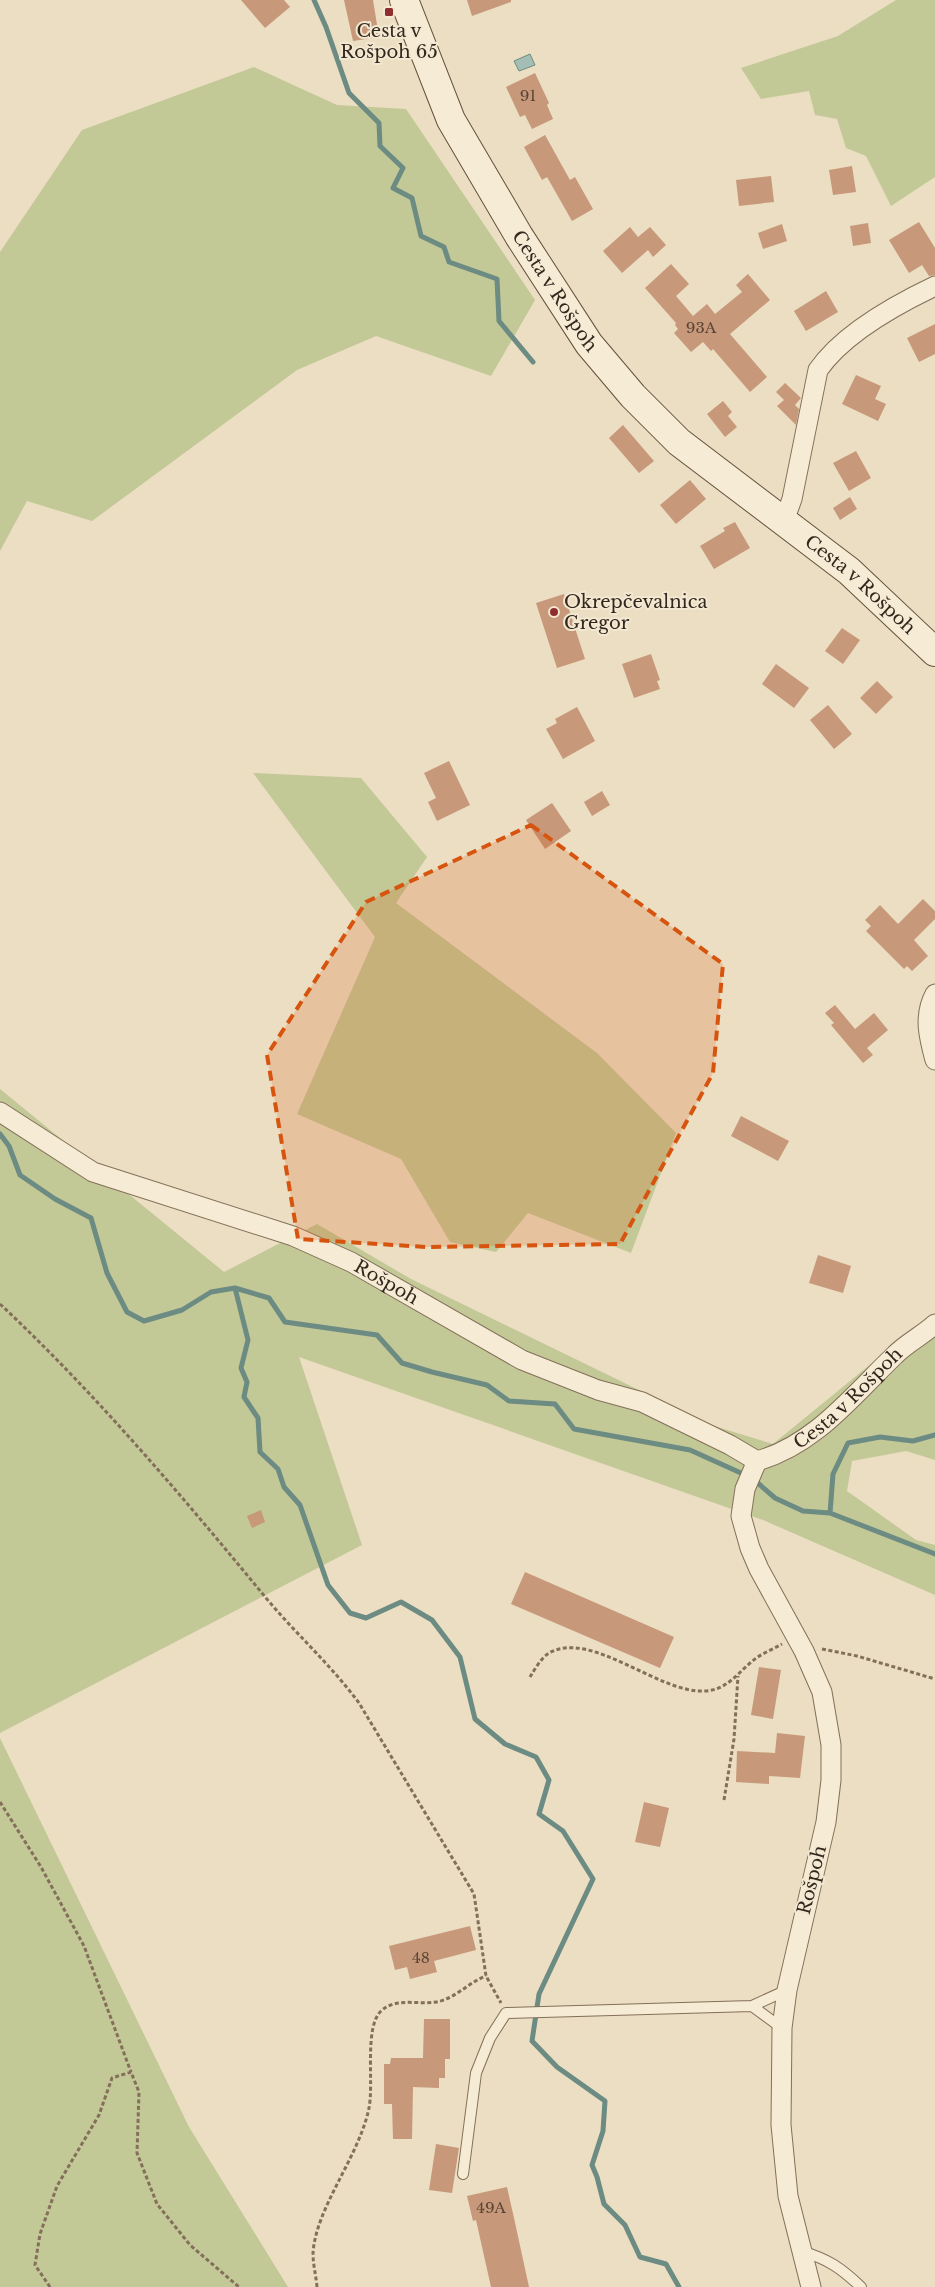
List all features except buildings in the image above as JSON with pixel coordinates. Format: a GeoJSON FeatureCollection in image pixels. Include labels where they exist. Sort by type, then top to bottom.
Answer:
{"type":"FeatureCollection","features":[{"type":"Feature","properties":{"kind":"street","name":"Cesta v Rošpoh"},"geometry":{"type":"LineString","coordinates":[[404,0],[452,120],[519,236],[589,344],[633,396],[678,442],[849,571],[935,652]]}},
{"type":"Feature","properties":{"kind":"street"},"geometry":{"type":"LineString","coordinates":[[784,521],[792,499],[818,370],[829,354],[850,337],[916,295],[935,286]]}},
{"type":"Feature","properties":{"kind":"street"},"geometry":{"type":"LineString","coordinates":[[935,994],[929,1006],[928,1035],[935,1060]]}},
{"type":"Feature","properties":{"kind":"street","name":"Rošpoh"},"geometry":{"type":"LineString","coordinates":[[0,1112],[93,1172],[293,1236],[351,1262],[522,1360],[598,1390],[642,1402],[730,1445],[751,1474],[741,1516],[750,1548],[758,1569],[800,1644],[822,1692],[830,1745],[831,1780],[826,1822],[787,1990],[782,2028],[781,2125],[788,2196],[800,2251],[811,2287]]}},
{"type":"Feature","properties":{"kind":"street","name":"Cesta v Rošpoh"},"geometry":{"type":"LineString","coordinates":[[751,1474],[818,1429],[897,1353],[935,1324]]}},
{"type":"Feature","properties":{"kind":"lane"},"geometry":{"type":"LineString","coordinates":[[463,2174],[476,2072],[490,2038],[506,2013],[517,2011],[752,2006],[787,1990]]}},
{"type":"Feature","properties":{"kind":"lane"},"geometry":{"type":"LineString","coordinates":[[752,2006],[782,2028]]}},
{"type":"Feature","properties":{"kind":"lane"},"geometry":{"type":"LineString","coordinates":[[800,2251],[819,2256],[840,2268],[861,2287]]}},
{"type":"Feature","properties":{"kind":"path"},"geometry":{"type":"LineString","coordinates":[[0,1304],[138,1447],[220,1540],[276,1609],[337,1674],[358,1703],[474,1894],[486,1976],[506,2013]]}},
{"type":"Feature","properties":{"kind":"path"},"geometry":{"type":"LineString","coordinates":[[530,1677],[549,1654],[558,1650],[578,1648],[604,1655],[670,1684],[696,1691],[716,1689],[738,1675],[755,1659],[800,1644],[839,1651],[935,1679]]}},
{"type":"Feature","properties":{"kind":"path"},"geometry":{"type":"LineString","coordinates":[[724,1800],[734,1739],[738,1675]]}},
{"type":"Feature","properties":{"kind":"path"},"geometry":{"type":"LineString","coordinates":[[0,1802],[41,1866],[84,1946],[139,2092],[137,2153],[157,2204],[190,2246],[239,2287]]}},
{"type":"Feature","properties":{"kind":"path"},"geometry":{"type":"LineString","coordinates":[[317,2287],[313,2251],[318,2233],[359,2140],[369,2109],[372,2087],[372,2027],[375,2019],[387,2007],[397,2004],[442,2000],[486,1976]]}},
{"type":"Feature","properties":{"kind":"path"},"geometry":{"type":"LineString","coordinates":[[50,2287],[34,2265],[40,2234],[57,2186],[99,2115],[112,2078],[131,2072]]}},
{"type":"Feature","properties":{"kind":"highlighted area"},"geometry":{"type":"Polygon","coordinates":[[[531,825],[723,964],[713,1073],[620,1244],[426,1247],[298,1239],[267,1055],[366,902],[531,825]]]}},
{"type":"Feature","properties":{"kind":"green space"},"geometry":{"type":"Polygon","coordinates":[[[896,0],[935,0],[935,177],[891,206],[866,156],[846,148],[837,119],[815,115],[809,91],[761,99],[741,68],[838,36],[896,0]]]}},
{"type":"Feature","properties":{"kind":"green space"},"geometry":{"type":"Polygon","coordinates":[[[254,67],[337,105],[406,109],[535,300],[491,376],[376,336],[297,370],[92,521],[27,501],[0,551],[0,252],[82,130],[254,67]]]}},
{"type":"Feature","properties":{"kind":"green space"},"geometry":{"type":"Polygon","coordinates":[[[253,773],[361,778],[427,857],[396,903],[597,1053],[676,1133],[631,1253],[528,1213],[496,1252],[450,1242],[401,1159],[297,1114],[375,937],[253,773]]]}},
{"type":"Feature","properties":{"kind":"green space"},"geometry":{"type":"Polygon","coordinates":[[[0,1089],[224,1272],[317,1224],[411,1279],[711,1425],[773,1444],[894,1345],[935,1316],[935,1460],[906,1451],[852,1461],[847,1491],[916,1540],[935,1545],[935,1595],[763,1520],[299,1357],[362,1545],[0,1733],[0,1089]]]}},
{"type":"Feature","properties":{"kind":"green space"},"geometry":{"type":"Polygon","coordinates":[[[0,1738],[189,2127],[288,2287],[0,2287],[0,1738]]]}},
{"type":"Feature","properties":{"kind":"water"},"geometry":{"type":"Polygon","coordinates":[[[530,54],[535,65],[519,71],[514,61],[530,54]]]}},
{"type":"Feature","properties":{"kind":"waterway"},"geometry":{"type":"LineString","coordinates":[[314,0],[326,27],[349,93],[379,123],[380,146],[403,168],[393,188],[412,198],[421,236],[444,247],[449,262],[497,279],[499,321],[533,362]]}},
{"type":"Feature","properties":{"kind":"waterway"},"geometry":{"type":"LineString","coordinates":[[0,1134],[9,1146],[20,1175],[55,1199],[91,1218],[107,1273],[127,1312],[144,1321],[182,1310],[211,1292],[235,1288],[269,1298],[285,1322],[377,1335],[402,1363],[487,1385],[509,1401],[555,1404],[574,1429],[690,1450],[752,1478],[775,1498],[803,1511],[830,1513],[935,1554]]}},
{"type":"Feature","properties":{"kind":"waterway"},"geometry":{"type":"LineString","coordinates":[[235,1288],[248,1340],[241,1368],[247,1382],[244,1397],[258,1418],[260,1452],[278,1469],[284,1487],[300,1505],[328,1585],[350,1613],[366,1618],[401,1602],[432,1620],[460,1657],[475,1719],[505,1744],[536,1757],[549,1780],[539,1814],[563,1831],[593,1879],[539,1994],[532,2041],[557,2067],[605,2101],[603,2131],[592,2165],[604,2204],[625,2225],[640,2257],[666,2264],[679,2287]]}},
{"type":"Feature","properties":{"kind":"waterway"},"geometry":{"type":"LineString","coordinates":[[830,1513],[833,1474],[848,1443],[880,1437],[913,1441],[935,1435]]}},
{"type":"Feature","properties":{"kind":"place","name":"Cesta v Rošpoh 65"},"geometry":{"type":"Point","coordinates":[389,12]}},
{"type":"Feature","properties":{"kind":"place","name":"Okrepčevalnica Gregor"},"geometry":{"type":"Point","coordinates":[554,612]}}]}
